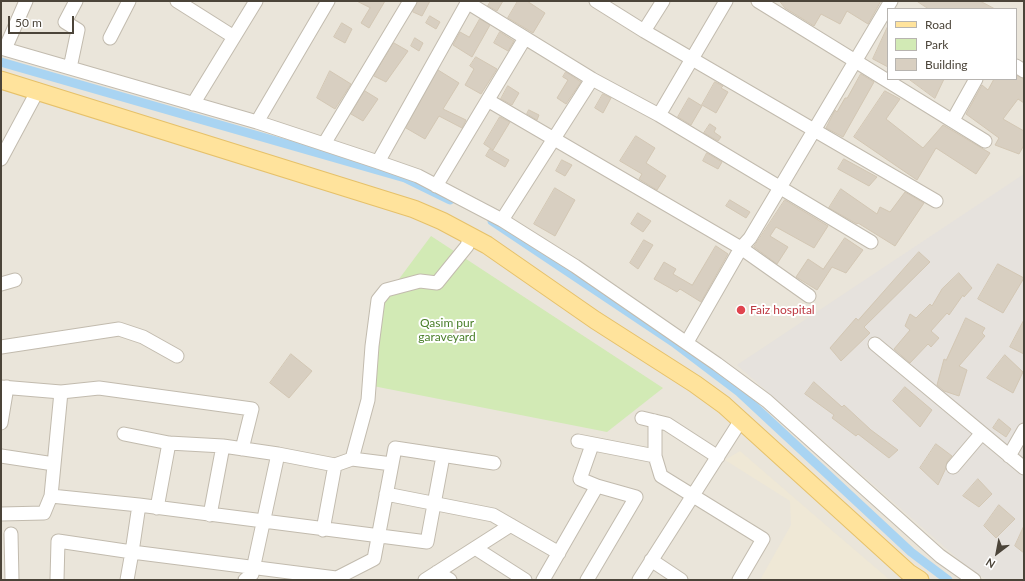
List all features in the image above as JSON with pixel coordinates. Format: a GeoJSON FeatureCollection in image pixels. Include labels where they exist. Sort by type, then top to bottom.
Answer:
{"type":"FeatureCollection","features":[{"type":"Feature","properties":{"kind":"main road"},"geometry":{"type":"LineString","coordinates":[[1,80],[38,90],[381,198],[442,221],[487,245],[595,320],[695,384],[741,420],[904,568],[920,580]]}},
{"type":"Feature","properties":{"kind":"street"},"geometry":{"type":"LineString","coordinates":[[26,1],[3,49],[257,122],[378,162],[418,176],[502,220],[575,266],[687,342],[767,401],[940,556],[974,580]]}},
{"type":"Feature","properties":{"kind":"street"},"geometry":{"type":"LineString","coordinates":[[70,68],[78,30],[65,22],[76,1]]}},
{"type":"Feature","properties":{"kind":"street"},"geometry":{"type":"LineString","coordinates":[[110,38],[129,1]]}},
{"type":"Feature","properties":{"kind":"street"},"geometry":{"type":"LineString","coordinates":[[178,1],[234,37]]}},
{"type":"Feature","properties":{"kind":"street"},"geometry":{"type":"LineString","coordinates":[[193,104],[256,1]]}},
{"type":"Feature","properties":{"kind":"street"},"geometry":{"type":"LineString","coordinates":[[257,122],[328,1]]}},
{"type":"Feature","properties":{"kind":"street"},"geometry":{"type":"LineString","coordinates":[[596,1],[692,60],[936,201]]}},
{"type":"Feature","properties":{"kind":"street"},"geometry":{"type":"LineString","coordinates":[[644,31],[663,1]]}},
{"type":"Feature","properties":{"kind":"street"},"geometry":{"type":"LineString","coordinates":[[659,115],[726,1]]}},
{"type":"Feature","properties":{"kind":"street"},"geometry":{"type":"LineString","coordinates":[[758,1],[855,62],[986,140]]}},
{"type":"Feature","properties":{"kind":"street"},"geometry":{"type":"LineString","coordinates":[[687,342],[741,248],[750,238],[891,1]]}},
{"type":"Feature","properties":{"kind":"street"},"geometry":{"type":"LineString","coordinates":[[324,144],[408,2]]}},
{"type":"Feature","properties":{"kind":"street"},"geometry":{"type":"LineString","coordinates":[[378,162],[466,5],[470,4],[592,79],[659,115],[871,242]]}},
{"type":"Feature","properties":{"kind":"street"},"geometry":{"type":"LineString","coordinates":[[436,186],[489,101],[525,38]]}},
{"type":"Feature","properties":{"kind":"street"},"geometry":{"type":"LineString","coordinates":[[502,220],[592,79]]}},
{"type":"Feature","properties":{"kind":"street"},"geometry":{"type":"LineString","coordinates":[[953,120],[975,80]]}},
{"type":"Feature","properties":{"kind":"street"},"geometry":{"type":"LineString","coordinates":[[1,159],[38,90]]}},
{"type":"Feature","properties":{"kind":"street"},"geometry":{"type":"LineString","coordinates":[[489,101],[741,248],[809,296]]}},
{"type":"Feature","properties":{"kind":"street"},"geometry":{"type":"LineString","coordinates":[[352,459],[368,400],[372,346],[378,300],[386,290],[420,281],[437,283],[467,246],[470,236]]}},
{"type":"Feature","properties":{"kind":"street"},"geometry":{"type":"LineString","coordinates":[[1,284],[15,280]]}},
{"type":"Feature","properties":{"kind":"street"},"geometry":{"type":"LineString","coordinates":[[1,347],[119,329],[143,337],[177,356]]}},
{"type":"Feature","properties":{"kind":"street"},"geometry":{"type":"LineString","coordinates":[[875,344],[981,434],[1024,468]]}},
{"type":"Feature","properties":{"kind":"street"},"geometry":{"type":"LineString","coordinates":[[1,424],[4,387],[61,392],[99,388],[252,409],[242,449]]}},
{"type":"Feature","properties":{"kind":"street"},"geometry":{"type":"LineString","coordinates":[[1,514],[44,513],[51,496],[61,392]]}},
{"type":"Feature","properties":{"kind":"street"},"geometry":{"type":"LineString","coordinates":[[642,418],[667,424],[718,457]]}},
{"type":"Feature","properties":{"kind":"street"},"geometry":{"type":"LineString","coordinates":[[639,580],[741,420]]}},
{"type":"Feature","properties":{"kind":"street"},"geometry":{"type":"LineString","coordinates":[[655,421],[655,456],[661,476],[763,539],[739,580]]}},
{"type":"Feature","properties":{"kind":"street"},"geometry":{"type":"LineString","coordinates":[[1009,456],[1024,430]]}},
{"type":"Feature","properties":{"kind":"street"},"geometry":{"type":"LineString","coordinates":[[124,434],[169,443],[223,446],[278,454],[335,465],[352,459],[392,464]]}},
{"type":"Feature","properties":{"kind":"street"},"geometry":{"type":"LineString","coordinates":[[953,466],[981,434]]}},
{"type":"Feature","properties":{"kind":"street"},"geometry":{"type":"LineString","coordinates":[[578,442],[655,456]]}},
{"type":"Feature","properties":{"kind":"street"},"geometry":{"type":"LineString","coordinates":[[157,508],[169,443]]}},
{"type":"Feature","properties":{"kind":"street"},"geometry":{"type":"LineString","coordinates":[[587,580],[636,497],[580,479],[592,445]]}},
{"type":"Feature","properties":{"kind":"street"},"geometry":{"type":"LineString","coordinates":[[210,515],[223,446]]}},
{"type":"Feature","properties":{"kind":"street"},"geometry":{"type":"LineString","coordinates":[[57,580],[58,541],[334,579],[374,559],[395,448],[494,463]]}},
{"type":"Feature","properties":{"kind":"street"},"geometry":{"type":"LineString","coordinates":[[245,580],[252,574],[278,454]]}},
{"type":"Feature","properties":{"kind":"street"},"geometry":{"type":"LineString","coordinates":[[1,456],[54,464]]}},
{"type":"Feature","properties":{"kind":"street"},"geometry":{"type":"LineString","coordinates":[[51,496],[139,505],[323,530],[427,542],[443,456]]}},
{"type":"Feature","properties":{"kind":"street"},"geometry":{"type":"LineString","coordinates":[[323,530],[335,465]]}},
{"type":"Feature","properties":{"kind":"street"},"geometry":{"type":"LineString","coordinates":[[542,580],[598,486]]}},
{"type":"Feature","properties":{"kind":"street"},"geometry":{"type":"LineString","coordinates":[[386,494],[493,515],[559,552]]}},
{"type":"Feature","properties":{"kind":"street"},"geometry":{"type":"LineString","coordinates":[[127,580],[139,505]]}},
{"type":"Feature","properties":{"kind":"street"},"geometry":{"type":"LineString","coordinates":[[425,580],[511,525]]}},
{"type":"Feature","properties":{"kind":"street"},"geometry":{"type":"LineString","coordinates":[[11,534],[12,580]]}},
{"type":"Feature","properties":{"kind":"street"},"geometry":{"type":"LineString","coordinates":[[475,548],[525,580]]}},
{"type":"Feature","properties":{"kind":"street"},"geometry":{"type":"LineString","coordinates":[[651,560],[681,580]]}},
{"type":"Feature","properties":{"kind":"street"},"geometry":{"type":"LineString","coordinates":[[437,572],[450,580]]}},
{"type":"Feature","properties":{"kind":"shaded area"},"geometry":{"type":"Polygon","coordinates":[[[1,1],[1024,1],[1024,580],[1,580],[1,1]]]}},
{"type":"Feature","properties":{"kind":"shaded area"},"geometry":{"type":"Polygon","coordinates":[[[1024,174],[1024,580],[987,580],[971,570],[737,365],[1024,174]]]}},
{"type":"Feature","properties":{"kind":"shaded area"},"geometry":{"type":"Polygon","coordinates":[[[740,451],[890,580],[760,580],[791,525],[790,501],[725,460],[740,451]]]}},
{"type":"Feature","properties":{"kind":"green space","name":"Qasim pur garaveyard"},"geometry":{"type":"Polygon","coordinates":[[[431,236],[663,388],[607,432],[373,386],[376,310],[431,236]]]}},
{"type":"Feature","properties":{"kind":"building"},"geometry":{"type":"Polygon","coordinates":[[[357,1],[385,1],[369,28],[361,23],[370,8],[357,1]]]}},
{"type":"Feature","properties":{"kind":"building"},"geometry":{"type":"Polygon","coordinates":[[[418,1],[430,1],[422,16],[413,12],[418,1]]]}},
{"type":"Feature","properties":{"kind":"building"},"geometry":{"type":"Polygon","coordinates":[[[491,1],[503,1],[497,11],[488,6],[491,1]]]}},
{"type":"Feature","properties":{"kind":"building"},"geometry":{"type":"Polygon","coordinates":[[[518,1],[527,1],[545,13],[533,33],[508,18],[518,1]]]}},
{"type":"Feature","properties":{"kind":"building"},"geometry":{"type":"Polygon","coordinates":[[[780,1],[881,1],[868,24],[847,11],[840,24],[821,14],[814,26],[785,8],[780,1]]]}},
{"type":"Feature","properties":{"kind":"building"},"geometry":{"type":"Polygon","coordinates":[[[917,1],[980,1],[993,8],[928,8],[917,1]]]}},
{"type":"Feature","properties":{"kind":"building"},"geometry":{"type":"Polygon","coordinates":[[[430,16],[440,22],[436,29],[426,23],[430,16]]]}},
{"type":"Feature","properties":{"kind":"building"},"geometry":{"type":"Polygon","coordinates":[[[480,19],[490,25],[472,57],[453,45],[460,32],[469,37],[480,19]]]}},
{"type":"Feature","properties":{"kind":"building"},"geometry":{"type":"Polygon","coordinates":[[[342,23],[352,29],[345,43],[334,37],[342,23]]]}},
{"type":"Feature","properties":{"kind":"building"},"geometry":{"type":"Polygon","coordinates":[[[887,28],[887,66],[873,59],[887,28]]]}},
{"type":"Feature","properties":{"kind":"building"},"geometry":{"type":"Polygon","coordinates":[[[500,32],[514,41],[508,51],[494,43],[500,32]]]}},
{"type":"Feature","properties":{"kind":"building"},"geometry":{"type":"Polygon","coordinates":[[[415,38],[423,43],[419,51],[411,46],[415,38]]]}},
{"type":"Feature","properties":{"kind":"building"},"geometry":{"type":"Polygon","coordinates":[[[394,43],[408,51],[386,82],[374,76],[394,43]]]}},
{"type":"Feature","properties":{"kind":"building"},"geometry":{"type":"Polygon","coordinates":[[[476,57],[497,69],[481,94],[465,85],[474,69],[470,66],[476,57]]]}},
{"type":"Feature","properties":{"kind":"building"},"geometry":{"type":"Polygon","coordinates":[[[438,70],[459,83],[443,109],[466,120],[462,128],[439,116],[425,139],[406,128],[438,70]]]}},
{"type":"Feature","properties":{"kind":"building"},"geometry":{"type":"Polygon","coordinates":[[[330,71],[351,84],[335,109],[317,98],[330,71]]]}},
{"type":"Feature","properties":{"kind":"building"},"geometry":{"type":"Polygon","coordinates":[[[566,72],[581,82],[566,104],[557,98],[568,80],[563,77],[566,72]]]}},
{"type":"Feature","properties":{"kind":"building"},"geometry":{"type":"Polygon","coordinates":[[[861,74],[874,82],[843,137],[826,128],[835,110],[837,112],[861,74]]]}},
{"type":"Feature","properties":{"kind":"building"},"geometry":{"type":"Polygon","coordinates":[[[1017,76],[1024,79],[1024,103],[1018,99],[1003,119],[1024,131],[1024,145],[1019,154],[995,145],[999,138],[966,114],[982,85],[988,90],[993,80],[1017,80],[1017,76]]]}},
{"type":"Feature","properties":{"kind":"building"},"geometry":{"type":"Polygon","coordinates":[[[910,80],[944,80],[935,98],[910,80]]]}},
{"type":"Feature","properties":{"kind":"building"},"geometry":{"type":"Polygon","coordinates":[[[715,82],[723,86],[721,88],[728,92],[716,113],[702,105],[715,82]]]}},
{"type":"Feature","properties":{"kind":"building"},"geometry":{"type":"Polygon","coordinates":[[[508,86],[519,93],[512,105],[501,99],[508,86]]]}},
{"type":"Feature","properties":{"kind":"building"},"geometry":{"type":"Polygon","coordinates":[[[365,91],[378,99],[363,121],[351,114],[365,91]]]}},
{"type":"Feature","properties":{"kind":"building"},"geometry":{"type":"Polygon","coordinates":[[[885,91],[900,99],[886,119],[923,148],[943,125],[990,153],[976,174],[936,148],[917,180],[854,137],[885,91]]]}},
{"type":"Feature","properties":{"kind":"building"},"geometry":{"type":"Polygon","coordinates":[[[603,94],[611,98],[603,113],[595,108],[603,94]]]}},
{"type":"Feature","properties":{"kind":"building"},"geometry":{"type":"Polygon","coordinates":[[[689,98],[702,106],[691,125],[678,117],[689,98]]]}},
{"type":"Feature","properties":{"kind":"building"},"geometry":{"type":"Polygon","coordinates":[[[529,110],[539,115],[537,120],[527,114],[529,110]]]}},
{"type":"Feature","properties":{"kind":"building"},"geometry":{"type":"Polygon","coordinates":[[[500,117],[510,122],[493,150],[484,144],[500,117]]]}},
{"type":"Feature","properties":{"kind":"building"},"geometry":{"type":"Polygon","coordinates":[[[710,124],[716,128],[714,132],[721,137],[718,141],[704,133],[710,124]]]}},
{"type":"Feature","properties":{"kind":"building"},"geometry":{"type":"Polygon","coordinates":[[[636,136],[655,148],[646,163],[666,176],[657,190],[639,179],[642,174],[620,161],[636,136]]]}},
{"type":"Feature","properties":{"kind":"building"},"geometry":{"type":"Polygon","coordinates":[[[490,149],[509,160],[505,167],[486,156],[490,149]]]}},
{"type":"Feature","properties":{"kind":"building"},"geometry":{"type":"Polygon","coordinates":[[[707,153],[722,162],[718,169],[703,161],[707,153]]]}},
{"type":"Feature","properties":{"kind":"building"},"geometry":{"type":"Polygon","coordinates":[[[844,159],[877,177],[869,186],[838,169],[844,159]]]}},
{"type":"Feature","properties":{"kind":"building"},"geometry":{"type":"Polygon","coordinates":[[[562,160],[572,165],[565,176],[556,171],[562,160]]]}},
{"type":"Feature","properties":{"kind":"building"},"geometry":{"type":"Polygon","coordinates":[[[555,188],[575,200],[555,236],[534,224],[555,188]]]}},
{"type":"Feature","properties":{"kind":"building"},"geometry":{"type":"Polygon","coordinates":[[[841,189],[877,214],[880,207],[890,212],[905,192],[924,203],[895,246],[858,223],[857,224],[829,208],[841,189]]]}},
{"type":"Feature","properties":{"kind":"building"},"geometry":{"type":"Polygon","coordinates":[[[730,200],[750,212],[746,218],[726,206],[730,200]]]}},
{"type":"Feature","properties":{"kind":"building"},"geometry":{"type":"Polygon","coordinates":[[[785,200],[828,226],[814,248],[776,227],[770,236],[788,247],[777,264],[754,247],[785,200]]]}},
{"type":"Feature","properties":{"kind":"building"},"geometry":{"type":"Polygon","coordinates":[[[638,213],[651,221],[643,232],[631,224],[638,213]]]}},
{"type":"Feature","properties":{"kind":"building"},"geometry":{"type":"Polygon","coordinates":[[[845,238],[863,250],[846,273],[832,267],[817,290],[796,277],[808,259],[823,269],[845,238]]]}},
{"type":"Feature","properties":{"kind":"building"},"geometry":{"type":"Polygon","coordinates":[[[644,240],[653,245],[638,269],[630,263],[644,240]]]}},
{"type":"Feature","properties":{"kind":"building"},"geometry":{"type":"Polygon","coordinates":[[[716,246],[728,254],[701,302],[680,289],[677,292],[654,279],[664,262],[676,269],[673,274],[692,285],[716,246]]]}},
{"type":"Feature","properties":{"kind":"building"},"geometry":{"type":"Polygon","coordinates":[[[919,252],[930,262],[864,327],[870,333],[841,361],[830,348],[856,318],[858,320],[919,252]]]}},
{"type":"Feature","properties":{"kind":"building"},"geometry":{"type":"Polygon","coordinates":[[[998,264],[1024,278],[1003,313],[978,299],[998,264]]]}},
{"type":"Feature","properties":{"kind":"building"},"geometry":{"type":"Polygon","coordinates":[[[959,273],[972,288],[964,297],[963,295],[949,315],[947,313],[931,331],[939,338],[931,347],[928,344],[910,363],[894,349],[910,330],[905,326],[910,314],[916,318],[930,304],[932,306],[942,289],[959,273]]]}},
{"type":"Feature","properties":{"kind":"building"},"geometry":{"type":"Polygon","coordinates":[[[966,318],[985,328],[982,333],[985,336],[959,366],[967,370],[959,396],[944,391],[937,385],[944,359],[946,360],[966,318]]]}},
{"type":"Feature","properties":{"kind":"building"},"geometry":{"type":"Polygon","coordinates":[[[1024,320],[1024,354],[1010,347],[1024,320]]]}},
{"type":"Feature","properties":{"kind":"building"},"geometry":{"type":"Polygon","coordinates":[[[456,322],[471,324],[469,342],[453,339],[456,322]]]}},
{"type":"Feature","properties":{"kind":"building"},"geometry":{"type":"Polygon","coordinates":[[[291,354],[312,371],[289,398],[270,383],[291,354]]]}},
{"type":"Feature","properties":{"kind":"building"},"geometry":{"type":"Polygon","coordinates":[[[1005,355],[1023,372],[1013,393],[987,378],[1005,355]]]}},
{"type":"Feature","properties":{"kind":"building"},"geometry":{"type":"Polygon","coordinates":[[[814,382],[842,407],[844,405],[871,430],[898,450],[889,458],[858,434],[856,436],[832,418],[834,415],[805,394],[814,382]]]}},
{"type":"Feature","properties":{"kind":"building"},"geometry":{"type":"Polygon","coordinates":[[[905,387],[932,410],[920,427],[893,401],[905,387]]]}},
{"type":"Feature","properties":{"kind":"building"},"geometry":{"type":"Polygon","coordinates":[[[999,419],[1011,429],[1006,437],[993,428],[999,419]]]}},
{"type":"Feature","properties":{"kind":"building"},"geometry":{"type":"Polygon","coordinates":[[[936,444],[952,456],[947,462],[938,485],[920,468],[936,444]]]}},
{"type":"Feature","properties":{"kind":"building"},"geometry":{"type":"Polygon","coordinates":[[[978,479],[992,494],[979,507],[963,496],[978,479]]]}},
{"type":"Feature","properties":{"kind":"building"},"geometry":{"type":"Polygon","coordinates":[[[999,505],[1015,519],[996,538],[984,526],[999,505]]]}},
{"type":"Feature","properties":{"kind":"building"},"geometry":{"type":"Polygon","coordinates":[[[1024,526],[1024,553],[1015,546],[1024,526]]]}},
{"type":"Feature","properties":{"kind":"waterway"},"geometry":{"type":"LineString","coordinates":[[1,62],[405,178],[450,200]]}},
{"type":"Feature","properties":{"kind":"waterway"},"geometry":{"type":"LineString","coordinates":[[492,221],[673,342],[739,392],[911,552],[948,580]]}},
{"type":"Feature","properties":{"kind":"place","name":"Faiz hospital"},"geometry":{"type":"Point","coordinates":[741,310]}}]}
